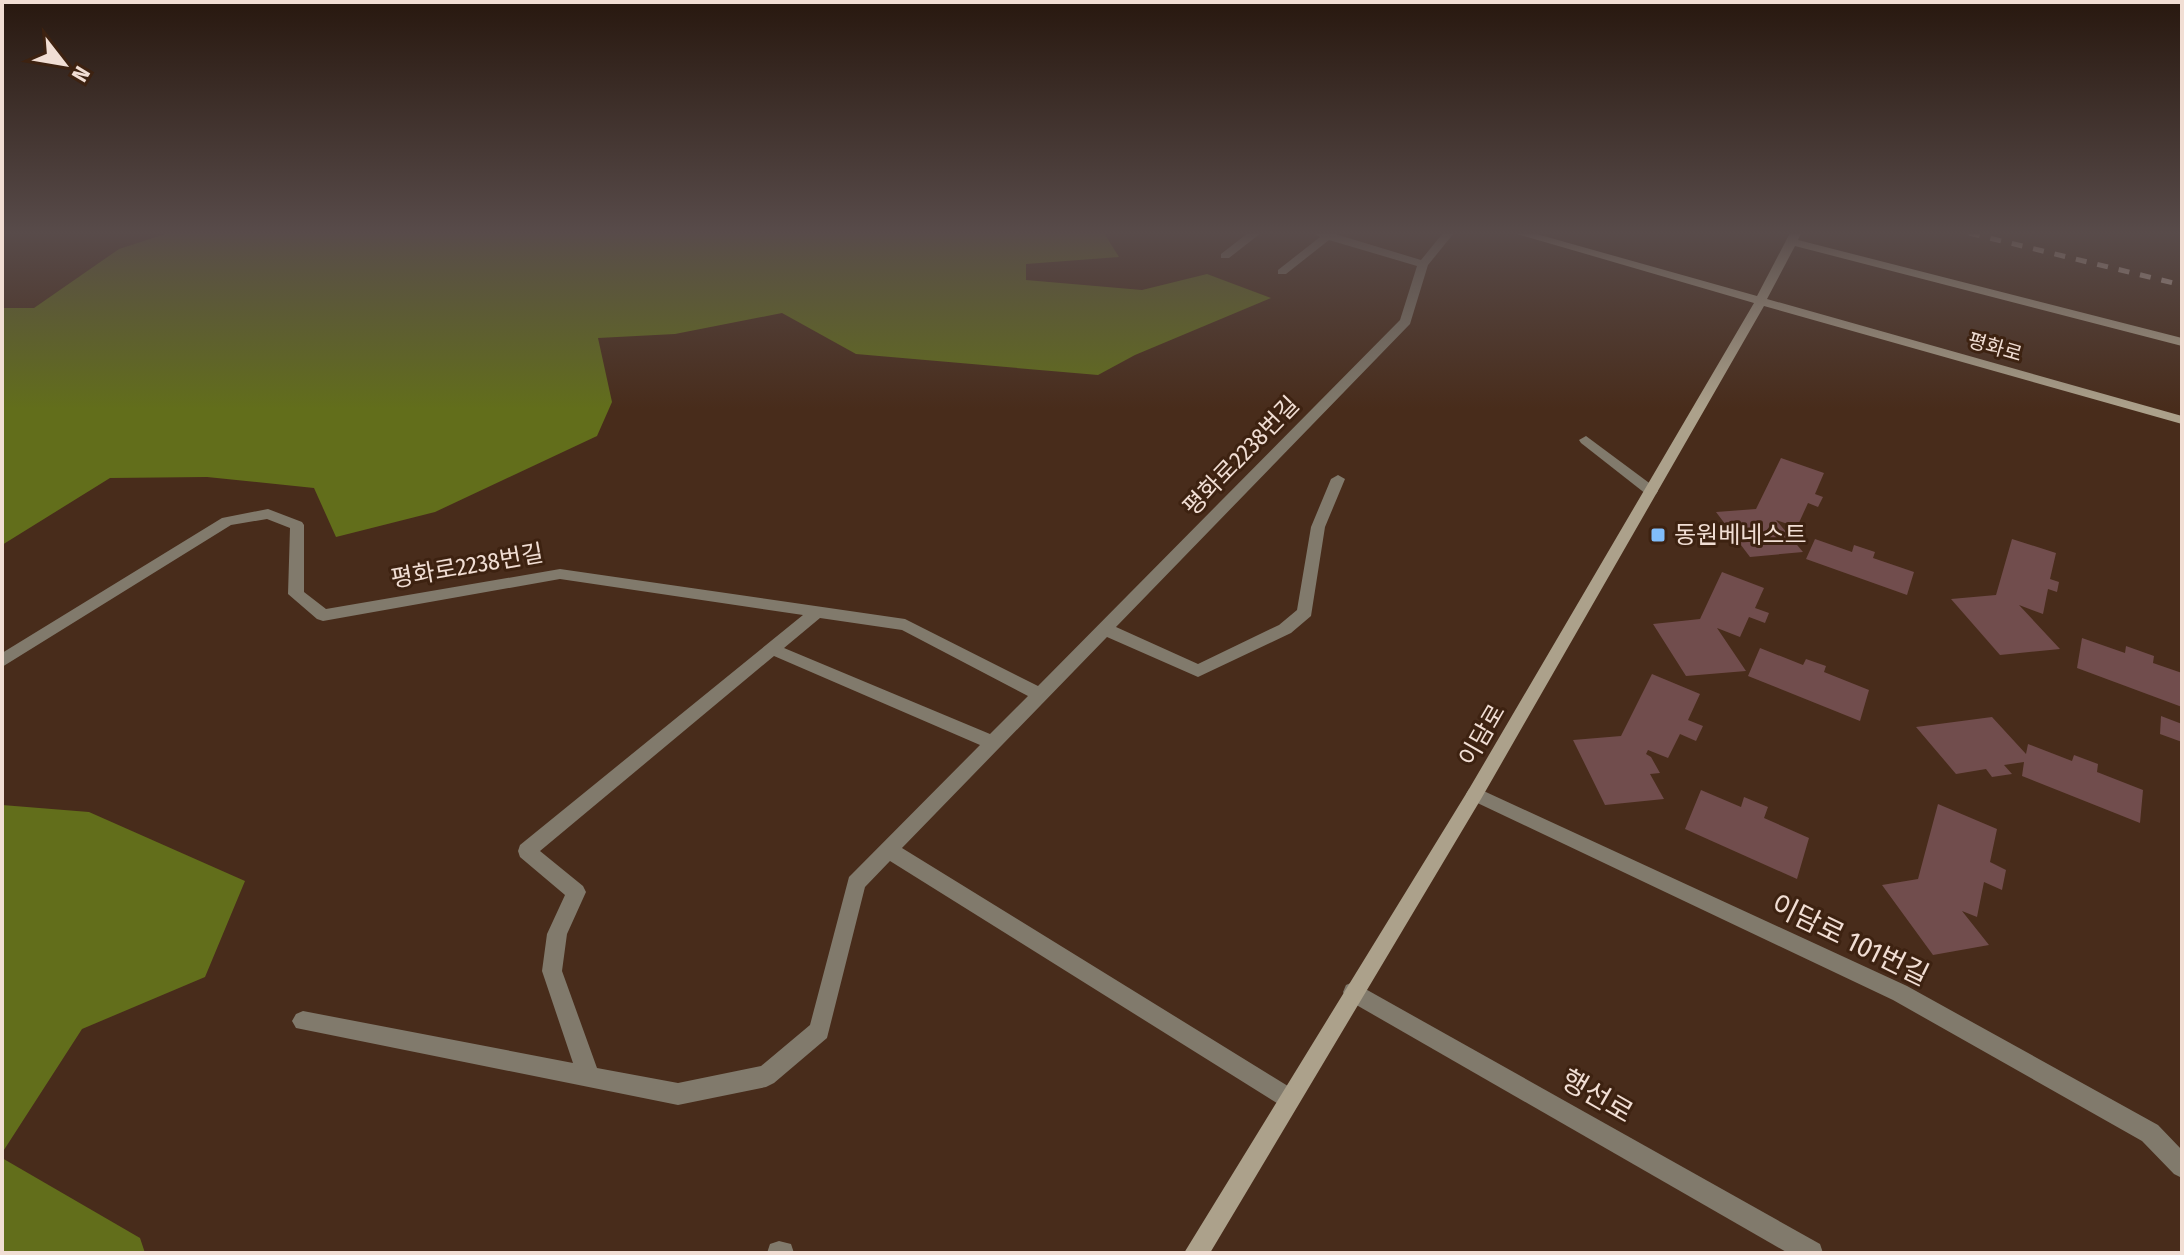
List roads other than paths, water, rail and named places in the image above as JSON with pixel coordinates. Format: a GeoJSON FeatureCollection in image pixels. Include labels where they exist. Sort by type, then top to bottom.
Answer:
{"type":"FeatureCollection","features":[{"type":"Feature","properties":{"kind":"street","name":"평화로2238번길"},"geometry":{"type":"LineString","coordinates":[[303,1021],[678,1094],[766,1076],[819,1031],[856,883],[1406,321],[1415,292]]}},
{"type":"Feature","properties":{"kind":"street","name":"평화로"},"geometry":{"type":"LineString","coordinates":[[1724,292],[2182,420]]}},
{"type":"Feature","properties":{"kind":"street","name":"이담로"},"geometry":{"type":"LineString","coordinates":[[1196,1253],[1475,794],[1766,292]]}},
{"type":"Feature","properties":{"kind":"street"},"geometry":{"type":"LineString","coordinates":[[1998,292],[2182,342]]}},
{"type":"Feature","properties":{"kind":"street"},"geometry":{"type":"LineString","coordinates":[[1586,440],[1651,491]]}},
{"type":"Feature","properties":{"kind":"street"},"geometry":{"type":"LineString","coordinates":[[1105,629],[1198,671],[1285,629],[1305,612],[1318,527],[1338,479]]}},
{"type":"Feature","properties":{"kind":"street","name":"평화로2238번길"},"geometry":{"type":"LineString","coordinates":[[2,661],[227,521],[268,514],[297,525],[296,594],[323,615],[560,574],[905,625],[1040,695]]}},
{"type":"Feature","properties":{"kind":"street"},"geometry":{"type":"LineString","coordinates":[[589,1077],[552,971],[557,934],[576,892],[527,851],[817,612]]}},
{"type":"Feature","properties":{"kind":"street"},"geometry":{"type":"LineString","coordinates":[[772,649],[993,743]]}},
{"type":"Feature","properties":{"kind":"street","name":"이담로 101번길"},"geometry":{"type":"LineString","coordinates":[[1475,794],[1900,993],[2150,1133],[2182,1166]]}},
{"type":"Feature","properties":{"kind":"street"},"geometry":{"type":"LineString","coordinates":[[889,850],[1288,1099]]}},
{"type":"Feature","properties":{"kind":"street","name":"행선로"},"geometry":{"type":"LineString","coordinates":[[1353,992],[1811,1253]]}},
{"type":"Feature","properties":{"kind":"place","name":"동원베네스트"},"geometry":{"type":"Point","coordinates":[1658,535]}}]}
